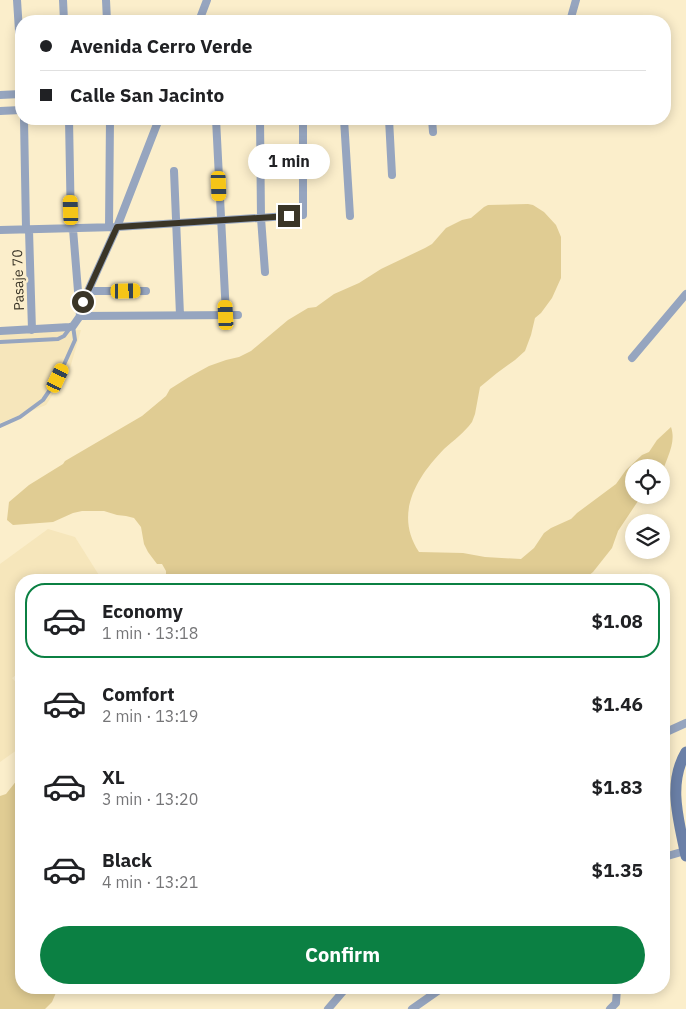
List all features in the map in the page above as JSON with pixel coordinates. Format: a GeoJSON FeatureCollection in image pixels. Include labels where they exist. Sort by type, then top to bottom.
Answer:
{"type":"FeatureCollection","features":[{"type":"Feature","properties":{"kind":"street"},"geometry":{"type":"LineString","coordinates":[[17,0],[18,15]]}},
{"type":"Feature","properties":{"kind":"street"},"geometry":{"type":"LineString","coordinates":[[63,0],[64,15]]}},
{"type":"Feature","properties":{"kind":"street"},"geometry":{"type":"LineString","coordinates":[[106,0],[107,15]]}},
{"type":"Feature","properties":{"kind":"street"},"geometry":{"type":"LineString","coordinates":[[201,15],[207,0]]}},
{"type":"Feature","properties":{"kind":"street"},"geometry":{"type":"LineString","coordinates":[[572,15],[576,0]]}},
{"type":"Feature","properties":{"kind":"street"},"geometry":{"type":"LineString","coordinates":[[0,95],[15,94]]}},
{"type":"Feature","properties":{"kind":"street"},"geometry":{"type":"LineString","coordinates":[[0,111],[15,110]]}},
{"type":"Feature","properties":{"kind":"street","name":"Pasaje 70"},"geometry":{"type":"LineString","coordinates":[[24,125],[32,330]]}},
{"type":"Feature","properties":{"kind":"street"},"geometry":{"type":"LineString","coordinates":[[69,125],[72,229],[80,316]]}},
{"type":"Feature","properties":{"kind":"street"},"geometry":{"type":"LineString","coordinates":[[110,125],[113,227]]}},
{"type":"Feature","properties":{"kind":"street"},"geometry":{"type":"LineString","coordinates":[[0,331],[72,326],[80,316],[113,227],[156,125]]}},
{"type":"Feature","properties":{"kind":"street"},"geometry":{"type":"LineString","coordinates":[[216,125],[226,315]]}},
{"type":"Feature","properties":{"kind":"street"},"geometry":{"type":"LineString","coordinates":[[260,125],[261,218],[265,272]]}},
{"type":"Feature","properties":{"kind":"street"},"geometry":{"type":"LineString","coordinates":[[0,230],[72,229],[303,216],[303,125]]}},
{"type":"Feature","properties":{"kind":"street"},"geometry":{"type":"LineString","coordinates":[[344,125],[350,216]]}},
{"type":"Feature","properties":{"kind":"street"},"geometry":{"type":"LineString","coordinates":[[389,125],[392,175]]}},
{"type":"Feature","properties":{"kind":"street"},"geometry":{"type":"LineString","coordinates":[[432,125],[433,132]]}},
{"type":"Feature","properties":{"kind":"street"},"geometry":{"type":"LineString","coordinates":[[174,171],[180,314]]}},
{"type":"Feature","properties":{"kind":"street"},"geometry":{"type":"LineString","coordinates":[[88,291],[146,290]]}},
{"type":"Feature","properties":{"kind":"street"},"geometry":{"type":"LineString","coordinates":[[632,358],[686,294]]}},
{"type":"Feature","properties":{"kind":"street"},"geometry":{"type":"LineString","coordinates":[[80,316],[238,315]]}},
{"type":"Feature","properties":{"kind":"street"},"geometry":{"type":"LineString","coordinates":[[670,731],[686,724]]}},
{"type":"Feature","properties":{"kind":"street"},"geometry":{"type":"LineString","coordinates":[[670,856],[686,853],[675,795],[675,783],[679,763],[686,752]]}},
{"type":"Feature","properties":{"kind":"street"},"geometry":{"type":"LineString","coordinates":[[328,1009],[341,994]]}},
{"type":"Feature","properties":{"kind":"street"},"geometry":{"type":"LineString","coordinates":[[412,1009],[433,994]]}},
{"type":"Feature","properties":{"kind":"street"},"geometry":{"type":"LineString","coordinates":[[610,1009],[616,1002],[617,994]]}},
{"type":"Feature","properties":{"kind":"lane"},"geometry":{"type":"LineString","coordinates":[[0,342],[58,340],[72,326]]}},
{"type":"Feature","properties":{"kind":"lane"},"geometry":{"type":"LineString","coordinates":[[0,426],[20,417],[42,400],[58,378],[75,340],[72,326]]}},
{"type":"Feature","properties":{"kind":"shaded area"},"geometry":{"type":"Polygon","coordinates":[[[528,204],[544,212],[556,225],[561,237],[561,278],[552,298],[535,318],[525,351],[480,387],[472,422],[434,460],[417,484],[409,510],[408,524],[412,538],[419,552],[463,553],[485,557],[521,559],[534,548],[544,533],[571,519],[616,484],[625,471],[625,504],[636,504],[629,514],[625,514],[625,520],[618,531],[612,548],[590,574],[166,574],[162,564],[157,564],[148,552],[144,544],[141,527],[134,518],[104,511],[82,511],[53,522],[13,525],[7,520],[9,502],[29,485],[65,461],[142,416],[166,396],[170,389],[209,366],[239,357],[251,351],[288,320],[308,308],[316,307],[334,294],[359,283],[381,269],[432,244],[446,228],[471,218],[488,205],[528,204]]]}},
{"type":"Feature","properties":{"kind":"shaded area"},"geometry":{"type":"Polygon","coordinates":[[[81,330],[70,368],[46,405],[0,423],[0,333],[81,330]]]}},
{"type":"Feature","properties":{"kind":"shaded area"},"geometry":{"type":"Polygon","coordinates":[[[671,427],[672,446],[667,459],[638,459],[649,452],[657,440],[671,427]]]}},
{"type":"Feature","properties":{"kind":"shaded area"},"geometry":{"type":"Polygon","coordinates":[[[48,529],[75,537],[98,574],[15,574],[15,676],[12,678],[15,681],[15,751],[0,762],[0,564],[48,529]]]}},
{"type":"Feature","properties":{"kind":"shaded area"},"geometry":{"type":"Polygon","coordinates":[[[15,783],[15,994],[55,994],[52,1002],[45,1009],[0,1009],[0,796],[6,794],[15,783]]]}},
{"type":"Feature","properties":{"kind":"route"},"geometry":{"type":"LineString","coordinates":[[83,302],[117,227],[289,216]]}}]}
